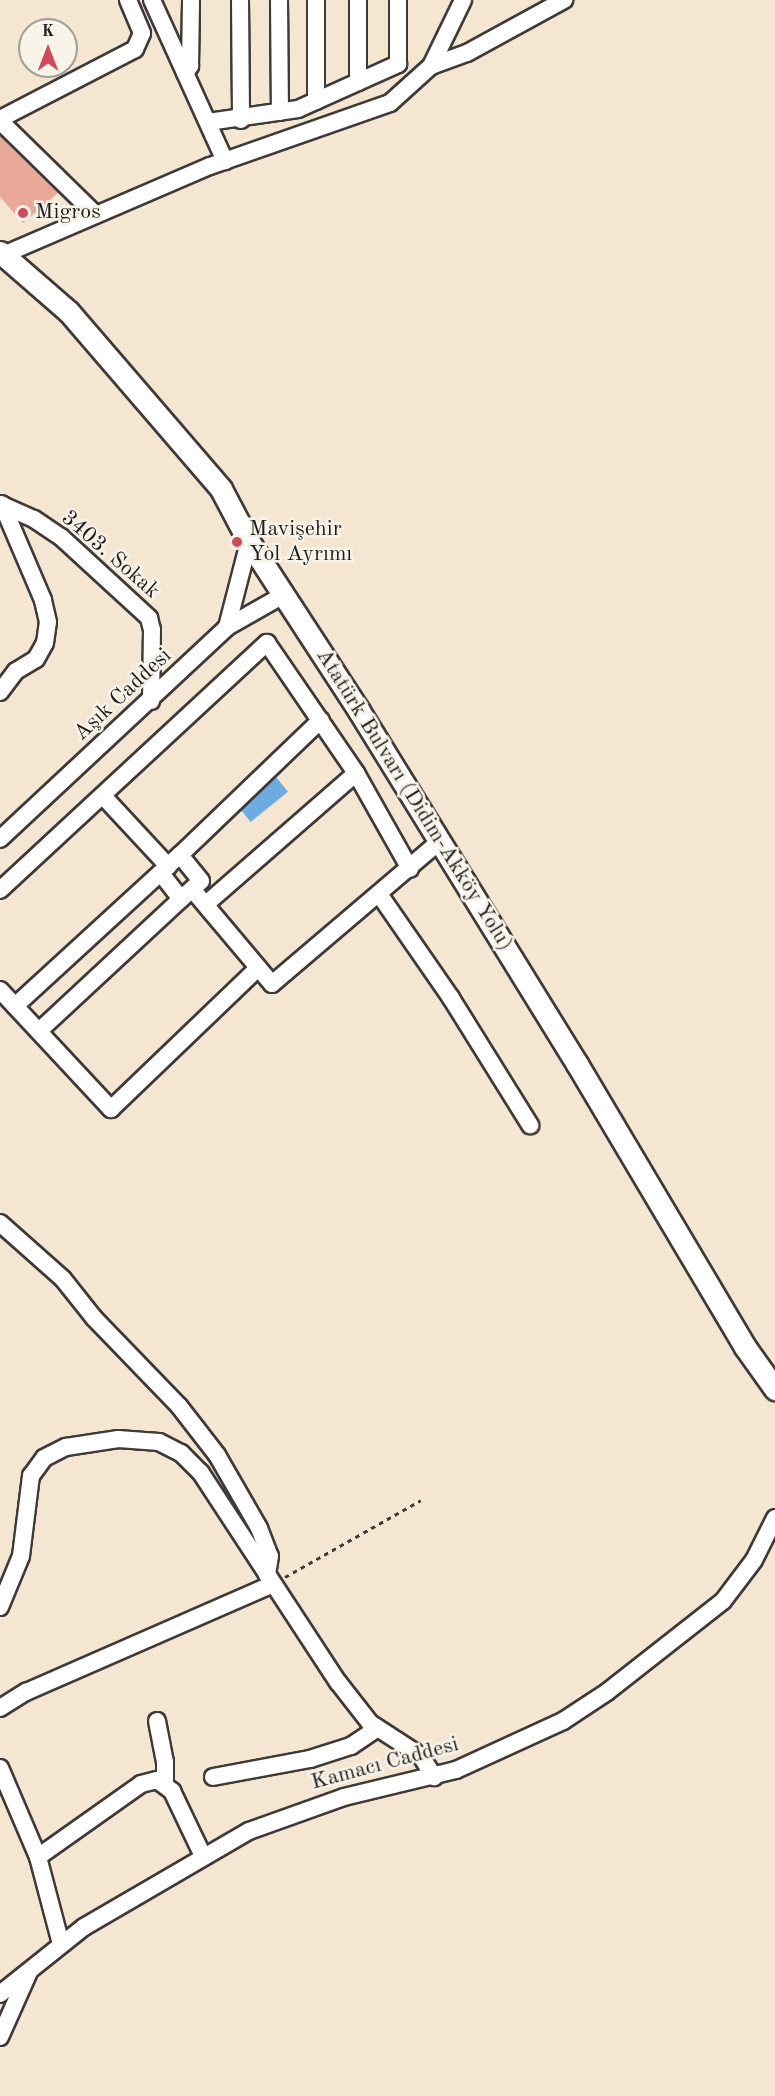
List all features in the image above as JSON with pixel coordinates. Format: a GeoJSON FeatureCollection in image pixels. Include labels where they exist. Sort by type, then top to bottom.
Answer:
{"type":"FeatureCollection","features":[{"type":"Feature","properties":{"kind":"main road","name":"Atatürk Bulvarı (Didim-Akköy Yolu)"},"geometry":{"type":"LineString","coordinates":[[1,254],[84,330],[221,489],[249,542],[285,594],[440,841],[774,1392]]}},
{"type":"Feature","properties":{"kind":"street"},"geometry":{"type":"LineString","coordinates":[[96,215],[0,120],[135,49],[142,33],[128,0]]}},
{"type":"Feature","properties":{"kind":"street"},"geometry":{"type":"LineString","coordinates":[[152,0],[225,161]]}},
{"type":"Feature","properties":{"kind":"street"},"geometry":{"type":"LineString","coordinates":[[185,73],[190,66],[190,0]]}},
{"type":"Feature","properties":{"kind":"street"},"geometry":{"type":"LineString","coordinates":[[240,0],[241,120]]}},
{"type":"Feature","properties":{"kind":"street"},"geometry":{"type":"LineString","coordinates":[[279,0],[280,112]]}},
{"type":"Feature","properties":{"kind":"street"},"geometry":{"type":"LineString","coordinates":[[316,0],[316,101]]}},
{"type":"Feature","properties":{"kind":"street"},"geometry":{"type":"LineString","coordinates":[[358,0],[358,82]]}},
{"type":"Feature","properties":{"kind":"street"},"geometry":{"type":"LineString","coordinates":[[208,122],[241,120],[280,112],[316,101],[398,64],[398,0]]}},
{"type":"Feature","properties":{"kind":"street"},"geometry":{"type":"LineString","coordinates":[[1,254],[225,161],[390,104],[431,66],[463,0]]}},
{"type":"Feature","properties":{"kind":"street"},"geometry":{"type":"LineString","coordinates":[[431,66],[467,53],[564,0]]}},
{"type":"Feature","properties":{"kind":"street"},"geometry":{"type":"LineString","coordinates":[[0,692],[16,671],[36,659],[45,642],[48,622],[43,600],[1,504]]}},
{"type":"Feature","properties":{"kind":"street","name":"3403. Sokak"},"geometry":{"type":"LineString","coordinates":[[1,504],[61,537],[149,618],[152,630],[151,701]]}},
{"type":"Feature","properties":{"kind":"street"},"geometry":{"type":"LineString","coordinates":[[227,627],[249,542]]}},
{"type":"Feature","properties":{"kind":"street","name":"Aşık Caddesi"},"geometry":{"type":"LineString","coordinates":[[0,839],[151,701],[227,627],[285,594]]}},
{"type":"Feature","properties":{"kind":"street"},"geometry":{"type":"LineString","coordinates":[[0,890],[267,643],[356,773],[410,868]]}},
{"type":"Feature","properties":{"kind":"street"},"geometry":{"type":"LineString","coordinates":[[15,1006],[169,865],[321,720]]}},
{"type":"Feature","properties":{"kind":"street"},"geometry":{"type":"LineString","coordinates":[[206,904],[356,773]]}},
{"type":"Feature","properties":{"kind":"street"},"geometry":{"type":"LineString","coordinates":[[103,796],[169,865],[187,894],[206,904],[272,984],[440,841]]}},
{"type":"Feature","properties":{"kind":"street"},"geometry":{"type":"LineString","coordinates":[[39,1032],[201,881],[169,865]]}},
{"type":"Feature","properties":{"kind":"street"},"geometry":{"type":"LineString","coordinates":[[379,894],[451,998],[530,1125]]}},
{"type":"Feature","properties":{"kind":"street"},"geometry":{"type":"LineString","coordinates":[[0,990],[111,1109],[258,968]]}},
{"type":"Feature","properties":{"kind":"street"},"geometry":{"type":"LineString","coordinates":[[3,1234],[63,1279],[94,1318],[179,1406],[217,1455],[259,1528],[271,1565],[270,1579]]}},
{"type":"Feature","properties":{"kind":"street"},"geometry":{"type":"LineString","coordinates":[[0,1607],[19,1568],[30,1476],[36,1467],[58,1450],[118,1439],[159,1442],[191,1462],[338,1682],[378,1728],[421,1756],[434,1777]]}},
{"type":"Feature","properties":{"kind":"street","name":"Kamacı Caddesi"},"geometry":{"type":"LineString","coordinates":[[0,1994],[61,1944],[203,1856],[249,1831],[310,1807],[434,1777],[500,1752],[562,1721],[693,1628],[741,1581],[775,1518]]}},
{"type":"Feature","properties":{"kind":"street"},"geometry":{"type":"LineString","coordinates":[[0,1708],[26,1692],[270,1579]]}},
{"type":"Feature","properties":{"kind":"street"},"geometry":{"type":"LineString","coordinates":[[157,1721],[165,1762],[165,1783],[203,1856]]}},
{"type":"Feature","properties":{"kind":"street"},"geometry":{"type":"LineString","coordinates":[[213,1777],[310,1759],[351,1746],[378,1728]]}},
{"type":"Feature","properties":{"kind":"street"},"geometry":{"type":"LineString","coordinates":[[0,1768],[38,1857],[61,1944]]}},
{"type":"Feature","properties":{"kind":"street"},"geometry":{"type":"LineString","coordinates":[[38,1857],[141,1784],[157,1780],[165,1783]]}},
{"type":"Feature","properties":{"kind":"street"},"geometry":{"type":"LineString","coordinates":[[0,2037],[32,1966]]}},
{"type":"Feature","properties":{"kind":"path"},"geometry":{"type":"LineString","coordinates":[[270,1579],[421,1500]]}},
{"type":"Feature","properties":{"kind":"water"},"geometry":{"type":"Polygon","coordinates":[[[276,777],[288,792],[251,822],[239,807],[276,777]]]}},
{"type":"Feature","properties":{"kind":"building"},"geometry":{"type":"Polygon","coordinates":[[[0,136],[58,193],[23,223],[0,197],[0,136]]]}},
{"type":"Feature","properties":{"kind":"place","name":"Migros"},"geometry":{"type":"Point","coordinates":[23,213]}},
{"type":"Feature","properties":{"kind":"place","name":"Mavişehir Yol Ayrımı"},"geometry":{"type":"Point","coordinates":[237,542]}}]}
